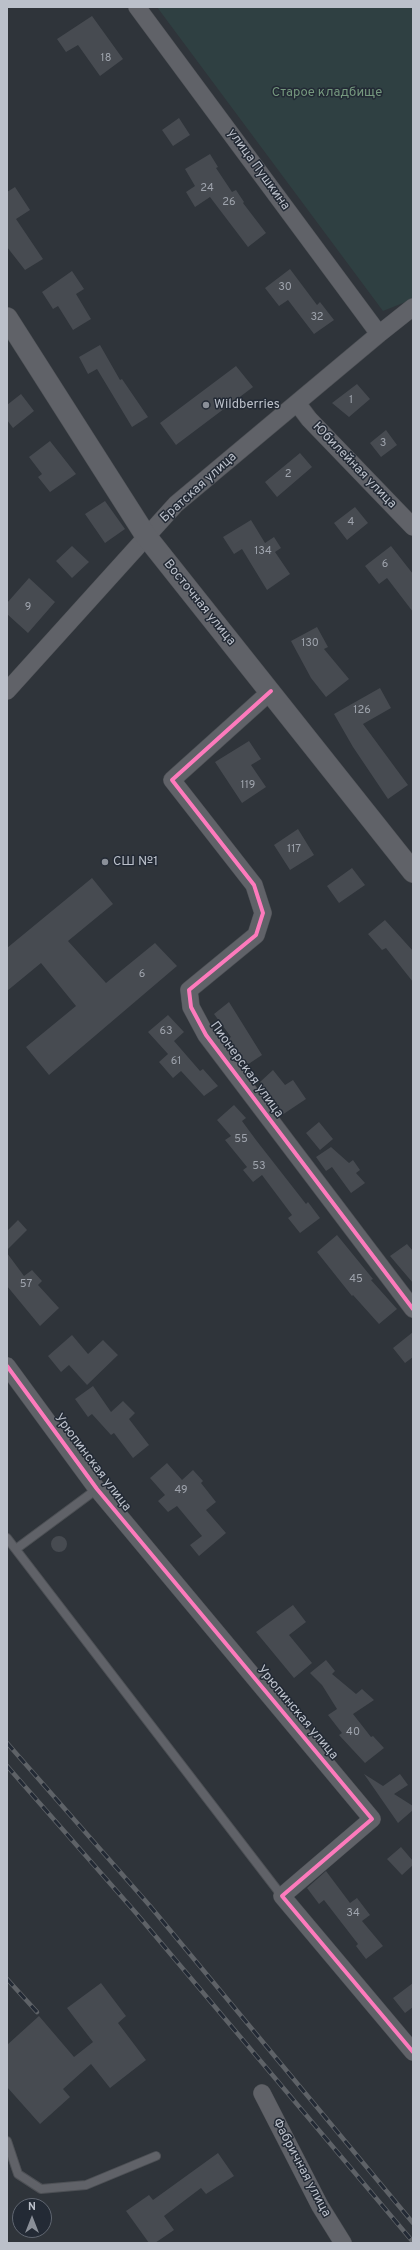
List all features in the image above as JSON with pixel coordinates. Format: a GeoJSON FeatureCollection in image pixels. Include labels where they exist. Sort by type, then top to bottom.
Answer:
{"type":"FeatureCollection","features":[{"type":"Feature","properties":{"kind":"street","name":"улица Пушкина"},"geometry":{"type":"LineString","coordinates":[[137,7],[379,334]]}},
{"type":"Feature","properties":{"kind":"street","name":"Братская улица"},"geometry":{"type":"LineString","coordinates":[[7,691],[86,606],[146,536],[176,504],[379,334],[413,308]]}},
{"type":"Feature","properties":{"kind":"street","name":"Восточная улица"},"geometry":{"type":"LineString","coordinates":[[7,318],[146,536],[271,691],[413,872]]}},
{"type":"Feature","properties":{"kind":"street","name":"Юбилейная улица"},"geometry":{"type":"LineString","coordinates":[[297,404],[309,419],[413,527]]}},
{"type":"Feature","properties":{"kind":"street","name":"Пионерская улица"},"geometry":{"type":"LineString","coordinates":[[271,691],[172,780],[254,885],[263,913],[256,935],[189,990],[191,1007],[206,1035],[413,1309]]}},
{"type":"Feature","properties":{"kind":"street","name":"Урюпинская улица"},"geometry":{"type":"LineString","coordinates":[[7,1366],[97,1489],[372,1819],[282,1896]]}},
{"type":"Feature","properties":{"kind":"street"},"geometry":{"type":"LineString","coordinates":[[282,1896],[413,2052]]}},
{"type":"Feature","properties":{"kind":"street","name":"Фабричная улица"},"geometry":{"type":"LineString","coordinates":[[262,2093],[320,2206],[343,2243]]}},
{"type":"Feature","properties":{"kind":"lane"},"geometry":{"type":"LineString","coordinates":[[16,1549],[97,1489]]}},
{"type":"Feature","properties":{"kind":"lane"},"geometry":{"type":"LineString","coordinates":[[7,1538],[282,1896]]}},
{"type":"Feature","properties":{"kind":"lane"},"geometry":{"type":"LineString","coordinates":[[7,2141],[18,2174],[41,2189],[86,2185],[156,2156]]}},
{"type":"Feature","properties":{"kind":"green space","name":"Старое кладбище"},"geometry":{"type":"Polygon","coordinates":[[[157,7],[413,7],[413,299],[383,311],[157,7]]]}},
{"type":"Feature","properties":{"kind":"building"},"geometry":{"type":"Polygon","coordinates":[[[92,16],[123,59],[100,76],[78,45],[66,52],[57,39],[92,16]]]}},
{"type":"Feature","properties":{"kind":"building"},"geometry":{"type":"Polygon","coordinates":[[[179,118],[190,135],[173,146],[162,130],[179,118]]]}},
{"type":"Feature","properties":{"kind":"building"},"geometry":{"type":"Polygon","coordinates":[[[210,154],[218,167],[216,168],[232,192],[236,190],[244,202],[243,203],[266,233],[248,247],[210,197],[195,207],[186,192],[195,186],[185,169],[210,154]]]}},
{"type":"Feature","properties":{"kind":"building"},"geometry":{"type":"Polygon","coordinates":[[[15,187],[30,210],[16,219],[43,259],[25,270],[7,247],[7,192],[15,187]]]}},
{"type":"Feature","properties":{"kind":"building"},"geometry":{"type":"Polygon","coordinates":[[[290,269],[317,305],[320,302],[334,320],[314,334],[288,300],[279,306],[265,288],[290,269]]]}},
{"type":"Feature","properties":{"kind":"building"},"geometry":{"type":"Polygon","coordinates":[[[72,271],[84,289],[76,294],[91,319],[73,330],[58,306],[53,309],[42,292],[72,271]]]}},
{"type":"Feature","properties":{"kind":"building"},"geometry":{"type":"Polygon","coordinates":[[[100,345],[120,380],[122,379],[148,417],[132,427],[97,369],[88,374],[79,357],[100,345]]]}},
{"type":"Feature","properties":{"kind":"building","name":"Wildberries"},"geometry":{"type":"Polygon","coordinates":[[[236,366],[253,387],[176,445],[160,423],[236,366]]]}},
{"type":"Feature","properties":{"kind":"building"},"geometry":{"type":"Polygon","coordinates":[[[357,384],[370,399],[349,417],[332,403],[357,384]]]}},
{"type":"Feature","properties":{"kind":"building"},"geometry":{"type":"Polygon","coordinates":[[[21,394],[34,411],[13,428],[7,420],[7,405],[21,394]]]}},
{"type":"Feature","properties":{"kind":"building"},"geometry":{"type":"Polygon","coordinates":[[[386,430],[397,445],[381,457],[370,443],[386,430]]]}},
{"type":"Feature","properties":{"kind":"building"},"geometry":{"type":"Polygon","coordinates":[[[50,441],[76,474],[50,492],[38,477],[42,474],[29,457],[50,441]]]}},
{"type":"Feature","properties":{"kind":"building"},"geometry":{"type":"Polygon","coordinates":[[[300,453],[312,467],[277,497],[265,482],[300,453]]]}},
{"type":"Feature","properties":{"kind":"building"},"geometry":{"type":"Polygon","coordinates":[[[105,501],[125,529],[105,543],[85,514],[105,501]]]}},
{"type":"Feature","properties":{"kind":"building"},"geometry":{"type":"Polygon","coordinates":[[[355,507],[368,523],[347,540],[334,523],[355,507]]]}},
{"type":"Feature","properties":{"kind":"building"},"geometry":{"type":"Polygon","coordinates":[[[251,520],[265,543],[274,537],[281,548],[275,552],[290,574],[267,590],[242,549],[234,554],[223,537],[251,520]]]}},
{"type":"Feature","properties":{"kind":"building"},"geometry":{"type":"Polygon","coordinates":[[[72,546],[89,562],[72,578],[56,561],[72,546]]]}},
{"type":"Feature","properties":{"kind":"building"},"geometry":{"type":"Polygon","coordinates":[[[391,546],[413,574],[413,612],[387,578],[379,584],[365,566],[391,546]]]}},
{"type":"Feature","properties":{"kind":"building"},"geometry":{"type":"Polygon","coordinates":[[[29,578],[55,602],[28,633],[7,614],[7,603],[29,578]]]}},
{"type":"Feature","properties":{"kind":"building"},"geometry":{"type":"Polygon","coordinates":[[[317,627],[328,647],[324,649],[349,679],[326,697],[311,678],[291,641],[317,627]]]}},
{"type":"Feature","properties":{"kind":"building"},"geometry":{"type":"Polygon","coordinates":[[[380,688],[391,708],[363,724],[408,785],[388,799],[353,747],[334,714],[380,688]]]}},
{"type":"Feature","properties":{"kind":"building"},"geometry":{"type":"Polygon","coordinates":[[[249,741],[261,759],[251,765],[266,787],[242,803],[215,762],[249,741]]]}},
{"type":"Feature","properties":{"kind":"building"},"geometry":{"type":"Polygon","coordinates":[[[298,829],[314,855],[290,870],[274,845],[298,829]]]}},
{"type":"Feature","properties":{"kind":"building"},"geometry":{"type":"Polygon","coordinates":[[[352,868],[365,885],[339,903],[327,886],[352,868]]]}},
{"type":"Feature","properties":{"kind":"building"},"geometry":{"type":"Polygon","coordinates":[[[92,878],[113,904],[68,941],[106,983],[155,943],[177,966],[49,1075],[26,1047],[76,1006],[41,963],[7,991],[7,948],[92,878]]]}},
{"type":"Feature","properties":{"kind":"building"},"geometry":{"type":"Polygon","coordinates":[[[385,920],[413,951],[413,982],[386,948],[382,950],[368,934],[385,920]]]}},
{"type":"Feature","properties":{"kind":"building"},"geometry":{"type":"Polygon","coordinates":[[[229,1002],[262,1055],[244,1067],[225,1041],[231,1037],[214,1014],[229,1002]]]}},
{"type":"Feature","properties":{"kind":"building"},"geometry":{"type":"Polygon","coordinates":[[[168,1015],[184,1032],[174,1041],[200,1071],[203,1069],[218,1086],[204,1096],[181,1071],[173,1078],[159,1062],[168,1054],[148,1032],[168,1015]]]}},
{"type":"Feature","properties":{"kind":"building"},"geometry":{"type":"Polygon","coordinates":[[[273,1070],[285,1085],[293,1080],[306,1099],[282,1115],[260,1082],[273,1070]]]}},
{"type":"Feature","properties":{"kind":"building"},"geometry":{"type":"Polygon","coordinates":[[[234,1105],[246,1118],[242,1121],[256,1140],[306,1204],[308,1202],[320,1218],[300,1233],[288,1218],[292,1215],[262,1175],[253,1182],[243,1170],[247,1167],[225,1140],[231,1136],[217,1120],[234,1105]]]}},
{"type":"Feature","properties":{"kind":"building"},"geometry":{"type":"Polygon","coordinates":[[[319,1122],[333,1139],[320,1150],[306,1133],[319,1122]]]}},
{"type":"Feature","properties":{"kind":"building"},"geometry":{"type":"Polygon","coordinates":[[[331,1147],[349,1163],[353,1160],[360,1170],[356,1173],[365,1183],[351,1193],[332,1167],[326,1171],[316,1157],[331,1147]]]}},
{"type":"Feature","properties":{"kind":"building"},"geometry":{"type":"Polygon","coordinates":[[[18,1220],[27,1230],[7,1250],[7,1231],[18,1220]]]}},
{"type":"Feature","properties":{"kind":"building"},"geometry":{"type":"Polygon","coordinates":[[[337,1235],[373,1279],[371,1280],[397,1309],[379,1324],[353,1295],[352,1296],[317,1252],[337,1235]]]}},
{"type":"Feature","properties":{"kind":"building"},"geometry":{"type":"Polygon","coordinates":[[[407,1244],[413,1251],[413,1283],[390,1256],[407,1244]]]}},
{"type":"Feature","properties":{"kind":"building"},"geometry":{"type":"Polygon","coordinates":[[[7,1253],[24,1276],[32,1270],[42,1281],[38,1285],[59,1308],[40,1326],[7,1286],[7,1253]]]}},
{"type":"Feature","properties":{"kind":"building"},"geometry":{"type":"Polygon","coordinates":[[[413,1332],[413,1357],[405,1363],[393,1348],[413,1332]]]}},
{"type":"Feature","properties":{"kind":"building"},"geometry":{"type":"Polygon","coordinates":[[[72,1335],[88,1354],[103,1340],[118,1355],[87,1385],[69,1365],[61,1372],[48,1356],[72,1335]]]}},
{"type":"Feature","properties":{"kind":"building"},"geometry":{"type":"Polygon","coordinates":[[[93,1386],[111,1412],[123,1401],[135,1413],[129,1419],[149,1445],[133,1458],[114,1433],[111,1435],[92,1414],[88,1417],[75,1399],[93,1386]]]}},
{"type":"Feature","properties":{"kind":"building"},"geometry":{"type":"Polygon","coordinates":[[[167,1463],[182,1480],[193,1470],[203,1481],[201,1483],[216,1502],[206,1510],[226,1533],[199,1556],[190,1545],[202,1536],[177,1506],[168,1512],[158,1501],[165,1495],[150,1478],[167,1463]]]}},
{"type":"Feature","properties":{"kind":"building"},"geometry":{"type":"Polygon","coordinates":[[[56,1536],[62,1536],[67,1541],[65,1550],[62,1552],[56,1552],[51,1547],[51,1541],[56,1536]]]}},
{"type":"Feature","properties":{"kind":"building"},"geometry":{"type":"Polygon","coordinates":[[[293,1605],[306,1622],[289,1635],[312,1663],[294,1678],[256,1632],[293,1605]]]}},
{"type":"Feature","properties":{"kind":"building"},"geometry":{"type":"Polygon","coordinates":[[[326,1660],[335,1671],[332,1674],[356,1694],[362,1689],[374,1700],[353,1714],[371,1737],[373,1736],[384,1748],[365,1763],[339,1735],[342,1733],[328,1715],[337,1709],[322,1685],[310,1673],[326,1660]]]}},
{"type":"Feature","properties":{"kind":"building"},"geometry":{"type":"Polygon","coordinates":[[[364,1774],[383,1786],[400,1774],[408,1785],[394,1794],[413,1806],[413,1810],[398,1823],[364,1774]]]}},
{"type":"Feature","properties":{"kind":"building"},"geometry":{"type":"Polygon","coordinates":[[[401,1847],[413,1861],[413,1865],[402,1875],[387,1859],[401,1847]]]}},
{"type":"Feature","properties":{"kind":"building"},"geometry":{"type":"Polygon","coordinates":[[[326,1871],[350,1903],[357,1898],[370,1915],[362,1921],[383,1946],[366,1959],[356,1946],[358,1944],[324,1900],[319,1904],[307,1888],[326,1871]]]}},
{"type":"Feature","properties":{"kind":"building"},"geometry":{"type":"Polygon","coordinates":[[[101,1983],[126,2016],[118,2023],[146,2060],[110,2088],[91,2064],[63,2089],[70,2097],[40,2124],[7,2087],[7,2045],[39,2016],[74,2057],[93,2042],[67,2008],[101,1983]]]}},
{"type":"Feature","properties":{"kind":"building"},"geometry":{"type":"Polygon","coordinates":[[[413,1983],[413,2007],[405,2013],[393,1998],[413,1983]]]}},
{"type":"Feature","properties":{"kind":"building"},"geometry":{"type":"Polygon","coordinates":[[[218,2153],[234,2176],[206,2194],[201,2188],[164,2216],[174,2230],[155,2243],[149,2243],[126,2211],[149,2195],[153,2200],[218,2153]]]}},
{"type":"Feature","properties":{"kind":"railway"},"geometry":{"type":"LineString","coordinates":[[7,1743],[150,1906],[413,2223]]}},
{"type":"Feature","properties":{"kind":"railway"},"geometry":{"type":"LineString","coordinates":[[7,1766],[136,1913],[413,2242]]}},
{"type":"Feature","properties":{"kind":"railway"},"geometry":{"type":"LineString","coordinates":[[7,1979],[37,2012]]}},
{"type":"Feature","properties":{"kind":"cycle path"},"geometry":{"type":"LineString","coordinates":[[271,691],[172,780],[254,885],[263,913],[256,935],[189,990],[191,1007],[206,1035],[413,1309]]}},
{"type":"Feature","properties":{"kind":"cycle path"},"geometry":{"type":"LineString","coordinates":[[7,1366],[97,1489],[372,1819],[282,1896],[413,2052]]}},
{"type":"Feature","properties":{"kind":"place","name":"Wildberries"},"geometry":{"type":"Point","coordinates":[206,405]}},
{"type":"Feature","properties":{"kind":"place","name":"СШ №1"},"geometry":{"type":"Point","coordinates":[105,862]}}]}
